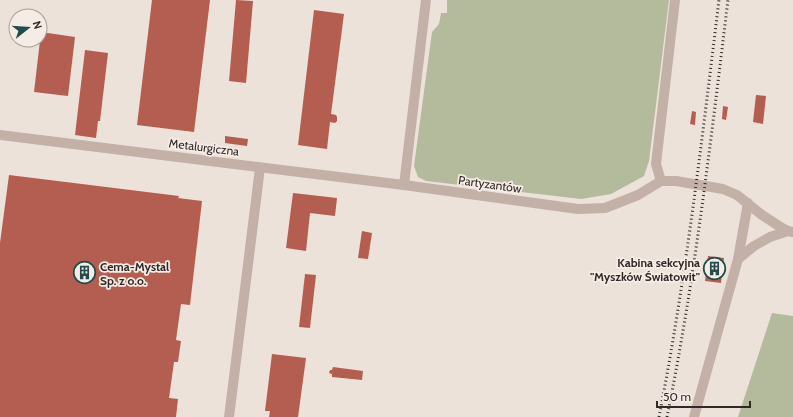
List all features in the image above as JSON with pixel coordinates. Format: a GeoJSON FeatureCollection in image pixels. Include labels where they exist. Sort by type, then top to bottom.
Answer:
{"type":"FeatureCollection","features":[{"type":"Feature","properties":{"kind":"street"},"geometry":{"type":"LineString","coordinates":[[404,185],[426,0]]}},
{"type":"Feature","properties":{"kind":"street"},"geometry":{"type":"LineString","coordinates":[[675,0],[656,164],[661,181],[676,181],[723,189],[737,194],[762,215],[791,232]]}},
{"type":"Feature","properties":{"kind":"street","name":"Metalurgiczna"},"geometry":{"type":"LineString","coordinates":[[0,135],[404,185]]}},
{"type":"Feature","properties":{"kind":"street"},"geometry":{"type":"LineString","coordinates":[[229,417],[260,168]]}},
{"type":"Feature","properties":{"kind":"street","name":"Partyzantów"},"geometry":{"type":"LineString","coordinates":[[404,185],[578,209],[606,208],[638,195],[661,181]]}},
{"type":"Feature","properties":{"kind":"street"},"geometry":{"type":"LineString","coordinates":[[694,417],[738,259],[748,203]]}},
{"type":"Feature","properties":{"kind":"street"},"geometry":{"type":"LineString","coordinates":[[738,259],[754,246],[770,237],[791,232]]}},
{"type":"Feature","properties":{"kind":"green space"},"geometry":{"type":"Polygon","coordinates":[[[447,0],[669,0],[649,161],[644,176],[611,194],[581,199],[426,181],[418,177],[414,166],[432,32],[439,24],[441,13],[447,13],[447,0]]]}},
{"type":"Feature","properties":{"kind":"green space"},"geometry":{"type":"Polygon","coordinates":[[[772,313],[793,316],[793,417],[738,417],[772,313]]]}},
{"type":"Feature","properties":{"kind":"building"},"geometry":{"type":"Polygon","coordinates":[[[152,0],[210,0],[194,132],[137,125],[152,0]]]}},
{"type":"Feature","properties":{"kind":"building"},"geometry":{"type":"Polygon","coordinates":[[[236,0],[253,1],[246,83],[229,81],[236,0]]]}},
{"type":"Feature","properties":{"kind":"building"},"geometry":{"type":"Polygon","coordinates":[[[314,10],[344,14],[331,114],[336,115],[337,121],[335,123],[330,122],[327,149],[298,145],[314,10]]]}},
{"type":"Feature","properties":{"kind":"building"},"geometry":{"type":"Polygon","coordinates":[[[48,33],[75,37],[68,96],[34,92],[39,48],[48,48],[48,33]]]}},
{"type":"Feature","properties":{"kind":"building"},"geometry":{"type":"Polygon","coordinates":[[[85,50],[108,53],[100,121],[98,121],[96,138],[75,135],[85,50]]]}},
{"type":"Feature","properties":{"kind":"building"},"geometry":{"type":"Polygon","coordinates":[[[756,95],[766,96],[763,124],[753,122],[756,95]]]}},
{"type":"Feature","properties":{"kind":"building"},"geometry":{"type":"Polygon","coordinates":[[[723,106],[728,107],[726,120],[722,119],[723,106]]]}},
{"type":"Feature","properties":{"kind":"building"},"geometry":{"type":"Polygon","coordinates":[[[692,111],[696,112],[695,125],[690,124],[692,111]]]}},
{"type":"Feature","properties":{"kind":"building"},"geometry":{"type":"Polygon","coordinates":[[[225,136],[248,139],[247,146],[225,143],[225,136]]]}},
{"type":"Feature","properties":{"kind":"building","name":"Cema-Mystal Sp. z o.o."},"geometry":{"type":"Polygon","coordinates":[[[9,175],[179,196],[178,198],[202,201],[190,305],[181,304],[176,340],[181,341],[178,362],[174,362],[169,398],[178,399],[176,417],[0,417],[0,243],[9,175]]]}},
{"type":"Feature","properties":{"kind":"building"},"geometry":{"type":"Polygon","coordinates":[[[293,193],[337,198],[335,216],[310,213],[306,251],[286,248],[293,193]]]}},
{"type":"Feature","properties":{"kind":"building"},"geometry":{"type":"Polygon","coordinates":[[[362,231],[372,233],[368,259],[358,258],[362,231]]]}},
{"type":"Feature","properties":{"kind":"building","name":"Kabina sekcyjna \"Myszków Światowit\""},"geometry":{"type":"Polygon","coordinates":[[[708,256],[724,258],[721,283],[705,281],[708,256]]]}},
{"type":"Feature","properties":{"kind":"building"},"geometry":{"type":"Polygon","coordinates":[[[305,274],[316,275],[310,328],[299,327],[305,274]]]}},
{"type":"Feature","properties":{"kind":"building"},"geometry":{"type":"Polygon","coordinates":[[[272,354],[306,358],[298,417],[269,417],[270,411],[265,411],[272,354]]]}},
{"type":"Feature","properties":{"kind":"building"},"geometry":{"type":"Polygon","coordinates":[[[333,367],[363,371],[362,380],[332,377],[332,374],[329,373],[333,367]]]}},
{"type":"Feature","properties":{"kind":"railway"},"geometry":{"type":"LineString","coordinates":[[659,417],[669,365],[700,157],[719,0]]}},
{"type":"Feature","properties":{"kind":"railway"},"geometry":{"type":"LineString","coordinates":[[667,417],[694,261],[709,157],[728,0]]}},
{"type":"Feature","properties":{"kind":"place","name":"Kabina sekcyjna \"Myszków Światowit\""},"geometry":{"type":"Point","coordinates":[715,269]}},
{"type":"Feature","properties":{"kind":"place","name":"Cema-Mystal Sp. z o.o."},"geometry":{"type":"Point","coordinates":[85,273]}}]}
